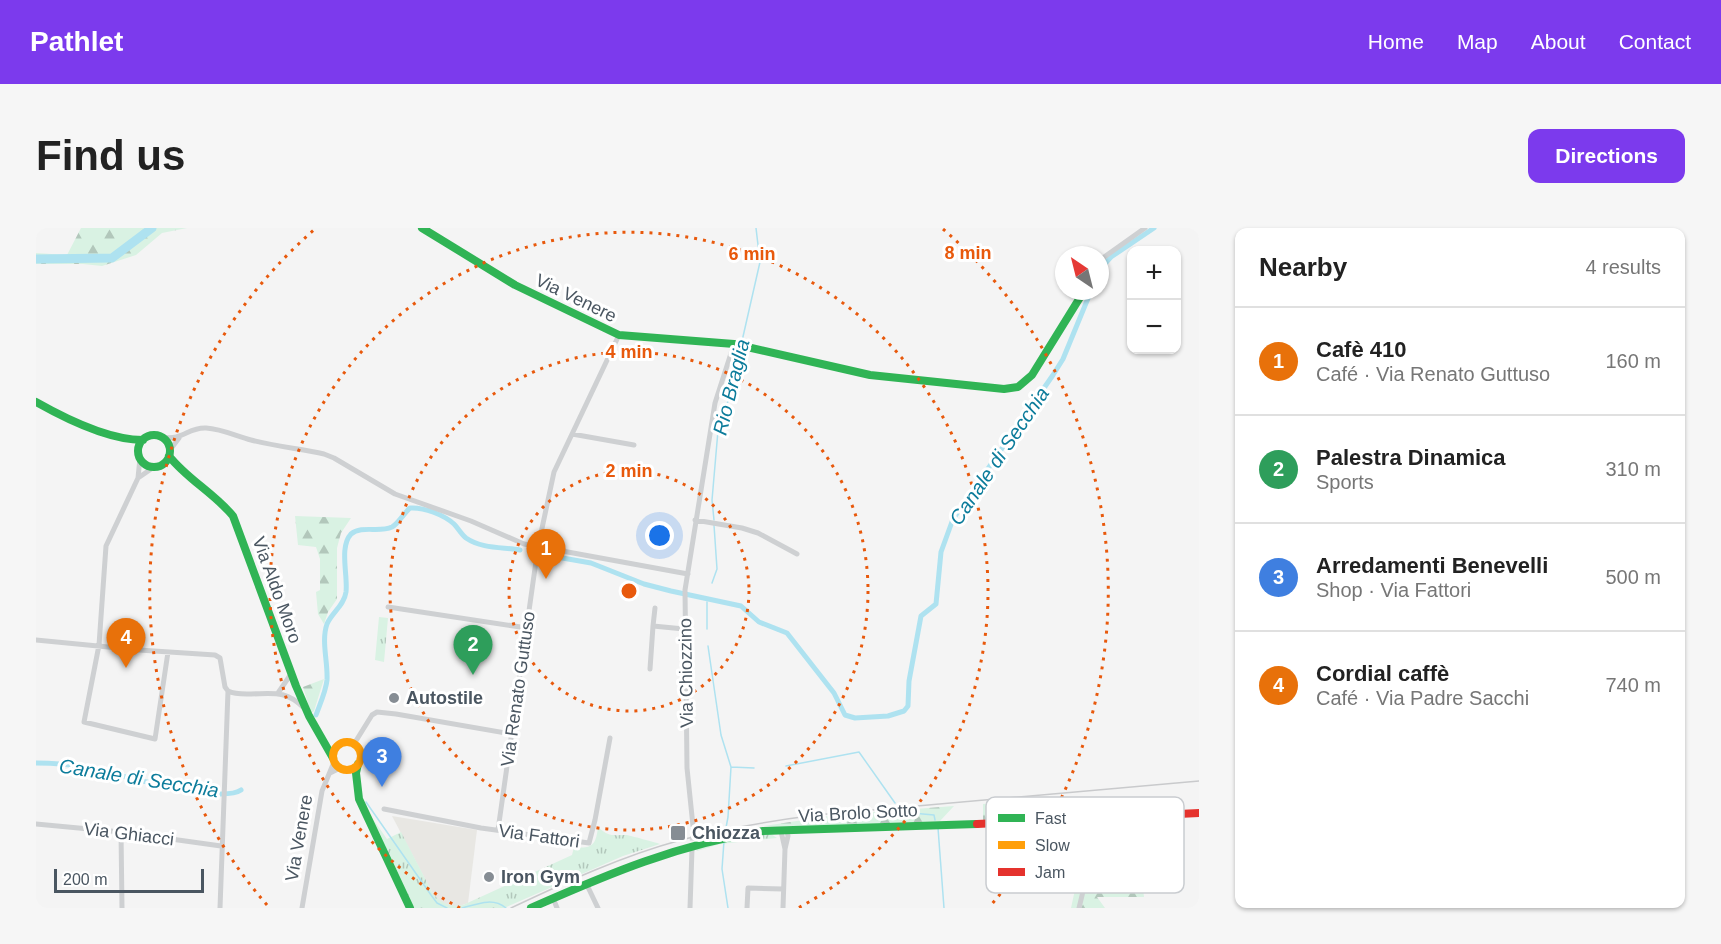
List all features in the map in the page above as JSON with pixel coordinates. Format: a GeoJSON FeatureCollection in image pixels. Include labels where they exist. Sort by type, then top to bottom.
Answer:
{"type":"FeatureCollection","features":[{"type":"Feature","properties":{"kind":"main road","name":"Via Venere"},"geometry":{"type":"LineString","coordinates":[[422,228],[515,285],[619,335],[738,345],[870,375],[1010,389],[1023,384],[1032,375],[1078,300]]}},
{"type":"Feature","properties":{"kind":"main road"},"geometry":{"type":"LineString","coordinates":[[36,402],[58,415],[125,440],[143,440]]}},
{"type":"Feature","properties":{"kind":"main road"},"geometry":{"type":"LineString","coordinates":[[140,456],[140,445],[143,440],[150,435],[162,437],[168,442],[170,453],[164,463],[157,466]]}},
{"type":"Feature","properties":{"kind":"main road"},"geometry":{"type":"LineString","coordinates":[[125,440],[146,464],[178,468]]}},
{"type":"Feature","properties":{"kind":"main road","name":"Via Aldo Moro"},"geometry":{"type":"LineString","coordinates":[[170,453],[178,468],[219,499],[233,516],[308,713],[333,760]]}},
{"type":"Feature","properties":{"kind":"main road"},"geometry":{"type":"LineString","coordinates":[[324,741],[336,746],[345,742],[357,747],[361,755],[356,773],[357,789],[363,810],[410,908]]}},
{"type":"Feature","properties":{"kind":"main road"},"geometry":{"type":"LineString","coordinates":[[336,746],[333,760],[357,789]]}},
{"type":"Feature","properties":{"kind":"main road"},"geometry":{"type":"LineString","coordinates":[[341,769],[350,770],[358,764]]}},
{"type":"Feature","properties":{"kind":"main road","name":"Via Brolo Sotto"},"geometry":{"type":"LineString","coordinates":[[1184,814],[1199,813]]}},
{"type":"Feature","properties":{"kind":"main road","name":"Via Brolo Sotto"},"geometry":{"type":"LineString","coordinates":[[531,908],[586,883],[660,854],[724,836],[770,831],[986,823]]}},
{"type":"Feature","properties":{"kind":"street"},"geometry":{"type":"LineString","coordinates":[[1109,254],[1145,228]]}},
{"type":"Feature","properties":{"kind":"street","name":"Via Renato Guttuso"},"geometry":{"type":"LineString","coordinates":[[498,830],[538,547],[554,472],[619,335]]}},
{"type":"Feature","properties":{"kind":"street","name":"Via Chiozzino"},"geometry":{"type":"LineString","coordinates":[[693,826],[687,768],[685,593],[715,404],[738,345]]}},
{"type":"Feature","properties":{"kind":"street"},"geometry":{"type":"LineString","coordinates":[[162,437],[179,438],[199,428],[208,428],[324,454],[395,494],[524,544],[688,574]]}},
{"type":"Feature","properties":{"kind":"street"},"geometry":{"type":"LineString","coordinates":[[572,434],[634,445]]}},
{"type":"Feature","properties":{"kind":"street"},"geometry":{"type":"LineString","coordinates":[[170,453],[179,438]]}},
{"type":"Feature","properties":{"kind":"street"},"geometry":{"type":"LineString","coordinates":[[140,456],[138,478],[106,546],[99,645],[84,722],[155,739],[168,652]]}},
{"type":"Feature","properties":{"kind":"street"},"geometry":{"type":"LineString","coordinates":[[138,478],[157,466]]}},
{"type":"Feature","properties":{"kind":"street"},"geometry":{"type":"LineString","coordinates":[[695,520],[758,533],[797,554]]}},
{"type":"Feature","properties":{"kind":"street"},"geometry":{"type":"LineString","coordinates":[[388,607],[527,628]]}},
{"type":"Feature","properties":{"kind":"street"},"geometry":{"type":"LineString","coordinates":[[650,669],[655,608]]}},
{"type":"Feature","properties":{"kind":"street"},"geometry":{"type":"LineString","coordinates":[[653,626],[684,629]]}},
{"type":"Feature","properties":{"kind":"street"},"geometry":{"type":"LineString","coordinates":[[36,640],[215,655],[220,658],[225,687],[228,691],[220,908]]}},
{"type":"Feature","properties":{"kind":"street"},"geometry":{"type":"LineString","coordinates":[[278,693],[292,672]]}},
{"type":"Feature","properties":{"kind":"street"},"geometry":{"type":"LineString","coordinates":[[228,691],[237,694],[278,693],[292,698],[308,713]]}},
{"type":"Feature","properties":{"kind":"street"},"geometry":{"type":"LineString","coordinates":[[354,744],[372,715],[377,712],[511,735]]}},
{"type":"Feature","properties":{"kind":"street","name":"Via Fattori"},"geometry":{"type":"LineString","coordinates":[[384,809],[498,830],[589,843],[610,738]]}},
{"type":"Feature","properties":{"kind":"street","name":"Via Venere"},"geometry":{"type":"LineString","coordinates":[[303,906],[322,791],[333,760]]}},
{"type":"Feature","properties":{"kind":"street","name":"Via Venere"},"geometry":{"type":"LineString","coordinates":[[328,774],[341,769]]}},
{"type":"Feature","properties":{"kind":"street","name":"Via Ghiacci"},"geometry":{"type":"LineString","coordinates":[[36,825],[121,832],[221,846]]}},
{"type":"Feature","properties":{"kind":"street"},"geometry":{"type":"LineString","coordinates":[[784,844],[798,830]]}},
{"type":"Feature","properties":{"kind":"street"},"geometry":{"type":"LineString","coordinates":[[770,831],[784,844]]}},
{"type":"Feature","properties":{"kind":"street"},"geometry":{"type":"LineString","coordinates":[[783,908],[784,831]]}},
{"type":"Feature","properties":{"kind":"street"},"geometry":{"type":"LineString","coordinates":[[121,832],[122,908]]}},
{"type":"Feature","properties":{"kind":"street"},"geometry":{"type":"LineString","coordinates":[[690,908],[692,849]]}},
{"type":"Feature","properties":{"kind":"street"},"geometry":{"type":"LineString","coordinates":[[586,883],[598,908]]}},
{"type":"Feature","properties":{"kind":"street"},"geometry":{"type":"LineString","coordinates":[[747,908],[748,888],[783,889]]}},
{"type":"Feature","properties":{"kind":"street"},"geometry":{"type":"LineString","coordinates":[[1079,908],[1083,893]]}},
{"type":"Feature","properties":{"kind":"street"},"geometry":{"type":"LineString","coordinates":[[553,898],[557,908]]}},
{"type":"Feature","properties":{"kind":"shaded area"},"geometry":{"type":"Polygon","coordinates":[[[392,816],[477,830],[468,903],[457,907],[439,901],[433,894],[392,816]]]}},
{"type":"Feature","properties":{"kind":"green space"},"geometry":{"type":"Polygon","coordinates":[[[81,228],[187,228],[162,233],[136,255],[102,266],[36,264],[36,253],[67,255],[81,228]]]}},
{"type":"Feature","properties":{"kind":"green space"},"geometry":{"type":"Polygon","coordinates":[[[295,516],[351,518],[341,533],[337,548],[337,599],[328,612],[324,624],[318,614],[316,592],[320,590],[320,559],[316,547],[298,545],[295,516]]]}},
{"type":"Feature","properties":{"kind":"green space"},"geometry":{"type":"Polygon","coordinates":[[[379,617],[388,618],[384,662],[375,660],[379,617]]]}},
{"type":"Feature","properties":{"kind":"green space"},"geometry":{"type":"Polygon","coordinates":[[[324,679],[314,711],[311,713],[303,687],[324,679]]]}},
{"type":"Feature","properties":{"kind":"green space"},"geometry":{"type":"Polygon","coordinates":[[[983,804],[986,804],[986,820],[983,820],[983,804]]]}},
{"type":"Feature","properties":{"kind":"green space"},"geometry":{"type":"Polygon","coordinates":[[[954,806],[940,821],[802,827],[764,826],[836,815],[954,806]]]}},
{"type":"Feature","properties":{"kind":"green space"},"geometry":{"type":"Polygon","coordinates":[[[368,812],[387,839],[401,832],[433,894],[439,900],[454,906],[463,905],[572,855],[574,847],[592,845],[598,827],[611,835],[628,835],[660,844],[623,856],[504,908],[413,908],[368,812]]]}},
{"type":"Feature","properties":{"kind":"green space"},"geometry":{"type":"Polygon","coordinates":[[[771,834],[777,838],[720,844],[697,851],[694,847],[727,837],[771,834]]]}},
{"type":"Feature","properties":{"kind":"green space"},"geometry":{"type":"Polygon","coordinates":[[[1074,893],[1144,893],[1144,897],[1097,897],[1105,908],[1071,908],[1074,893]]]}},
{"type":"Feature","properties":{"kind":"waterway"},"geometry":{"type":"LineString","coordinates":[[36,259],[112,258],[152,228]]}},
{"type":"Feature","properties":{"kind":"waterway","name":"Rio Braglia"},"geometry":{"type":"LineString","coordinates":[[742,341],[760,262],[756,228]]}},
{"type":"Feature","properties":{"kind":"waterway","name":"Canale di Secchia"},"geometry":{"type":"LineString","coordinates":[[1109,259],[1154,228]]}},
{"type":"Feature","properties":{"kind":"waterway","name":"Canale di Secchia"},"geometry":{"type":"LineString","coordinates":[[551,556],[591,563],[644,584],[741,606],[759,622],[787,633],[834,693],[845,715],[855,718],[888,716],[904,711],[908,706],[909,681],[921,616],[936,604],[941,552],[953,519],[1063,359],[1087,300]]}},
{"type":"Feature","properties":{"kind":"waterway","name":"Rio Braglia"},"geometry":{"type":"LineString","coordinates":[[714,520],[712,500],[719,419],[733,392],[741,349]]}},
{"type":"Feature","properties":{"kind":"waterway","name":"Canale di Secchia"},"geometry":{"type":"LineString","coordinates":[[316,715],[327,680],[325,631],[329,620],[345,597],[345,546],[351,534],[360,530],[387,529],[392,527],[410,508],[416,508],[434,512],[445,518],[472,542],[485,546],[520,550]]}},
{"type":"Feature","properties":{"kind":"waterway","name":"Rio Braglia"},"geometry":{"type":"LineString","coordinates":[[712,583],[717,569],[714,525]]}},
{"type":"Feature","properties":{"kind":"waterway","name":"Rio Braglia"},"geometry":{"type":"LineString","coordinates":[[707,602],[707,629]]}},
{"type":"Feature","properties":{"kind":"waterway","name":"Rio Braglia"},"geometry":{"type":"LineString","coordinates":[[708,646],[721,735],[731,767],[725,833]]}},
{"type":"Feature","properties":{"kind":"waterway"},"geometry":{"type":"LineString","coordinates":[[786,766],[859,752],[895,803]]}},
{"type":"Feature","properties":{"kind":"waterway","name":"Canale di Secchia"},"geometry":{"type":"LineString","coordinates":[[36,763],[81,767],[212,794],[229,794],[241,790]]}},
{"type":"Feature","properties":{"kind":"waterway"},"geometry":{"type":"LineString","coordinates":[[731,767],[754,768]]}},
{"type":"Feature","properties":{"kind":"waterway"},"geometry":{"type":"LineString","coordinates":[[366,802],[437,903],[447,908]]}},
{"type":"Feature","properties":{"kind":"waterway"},"geometry":{"type":"LineString","coordinates":[[901,812],[934,815],[935,820]]}},
{"type":"Feature","properties":{"kind":"waterway"},"geometry":{"type":"LineString","coordinates":[[938,828],[944,908]]}},
{"type":"Feature","properties":{"kind":"waterway","name":"Rio Braglia"},"geometry":{"type":"LineString","coordinates":[[724,841],[722,869],[728,908]]}},
{"type":"Feature","properties":{"kind":"waterway"},"geometry":{"type":"LineString","coordinates":[[462,908],[490,902],[506,908]]}},
{"type":"Feature","properties":{"kind":"tunnel"},"geometry":{"type":"LineString","coordinates":[[692,848],[693,826]]}},
{"type":"Feature","properties":{"kind":"railway"},"geometry":{"type":"LineString","coordinates":[[1019,797],[1199,781]]}},
{"type":"Feature","properties":{"kind":"railway"},"geometry":{"type":"LineString","coordinates":[[511,908],[573,879],[637,854],[715,832],[816,815],[986,800]]}},
{"type":"Feature","properties":{"kind":"traffic: fast"},"geometry":{"type":"LineString","coordinates":[[422,228],[515,285],[619,335],[734,344],[870,375],[1004,389],[1018,387],[1032,375],[1078,300]]}},
{"type":"Feature","properties":{"kind":"traffic: fast"},"geometry":{"type":"LineString","coordinates":[[36,402],[102,432],[143,440]]}},
{"type":"Feature","properties":{"kind":"traffic: fast"},"geometry":{"type":"LineString","coordinates":[[154,435],[165,440],[170,451],[165,462],[154,467],[143,462],[138,451],[143,440],[154,435]]}},
{"type":"Feature","properties":{"kind":"traffic: fast"},"geometry":{"type":"LineString","coordinates":[[169,456],[233,516],[296,686],[309,716],[333,758]]}},
{"type":"Feature","properties":{"kind":"traffic: fast"},"geometry":{"type":"LineString","coordinates":[[358,764],[356,773],[359,799],[410,908]]}},
{"type":"Feature","properties":{"kind":"traffic: fast"},"geometry":{"type":"LineString","coordinates":[[531,908],[588,883],[673,852],[763,831],[977,824]]}},
{"type":"Feature","properties":{"kind":"traffic: slow"},"geometry":{"type":"LineString","coordinates":[[347,742],[357,746],[361,756],[357,766],[347,770],[337,766],[333,756],[337,746],[347,742]]}},
{"type":"Feature","properties":{"kind":"traffic: jam"},"geometry":{"type":"LineString","coordinates":[[1184,814],[1199,813]]}},
{"type":"Feature","properties":{"kind":"traffic: jam"},"geometry":{"type":"LineString","coordinates":[[977,824],[986,824]]}},
{"type":"Feature","properties":{"kind":"place","name":"Cafè 410"},"geometry":{"type":"Point","coordinates":[546,579]}},
{"type":"Feature","properties":{"kind":"place","name":"Cordial caffè"},"geometry":{"type":"Point","coordinates":[126,668]}},
{"type":"Feature","properties":{"kind":"place","name":"Palestra Dinamica"},"geometry":{"type":"Point","coordinates":[473,675]}},
{"type":"Feature","properties":{"kind":"place","name":"Autostile"},"geometry":{"type":"Point","coordinates":[394,698]}},
{"type":"Feature","properties":{"kind":"place","name":"Arredamenti Benevelli"},"geometry":{"type":"Point","coordinates":[382,787]}},
{"type":"Feature","properties":{"kind":"place","name":"Chiozza"},"geometry":{"type":"Point","coordinates":[678,833]}},
{"type":"Feature","properties":{"kind":"place","name":"Iron Gym"},"geometry":{"type":"Point","coordinates":[489,877]}}]}
